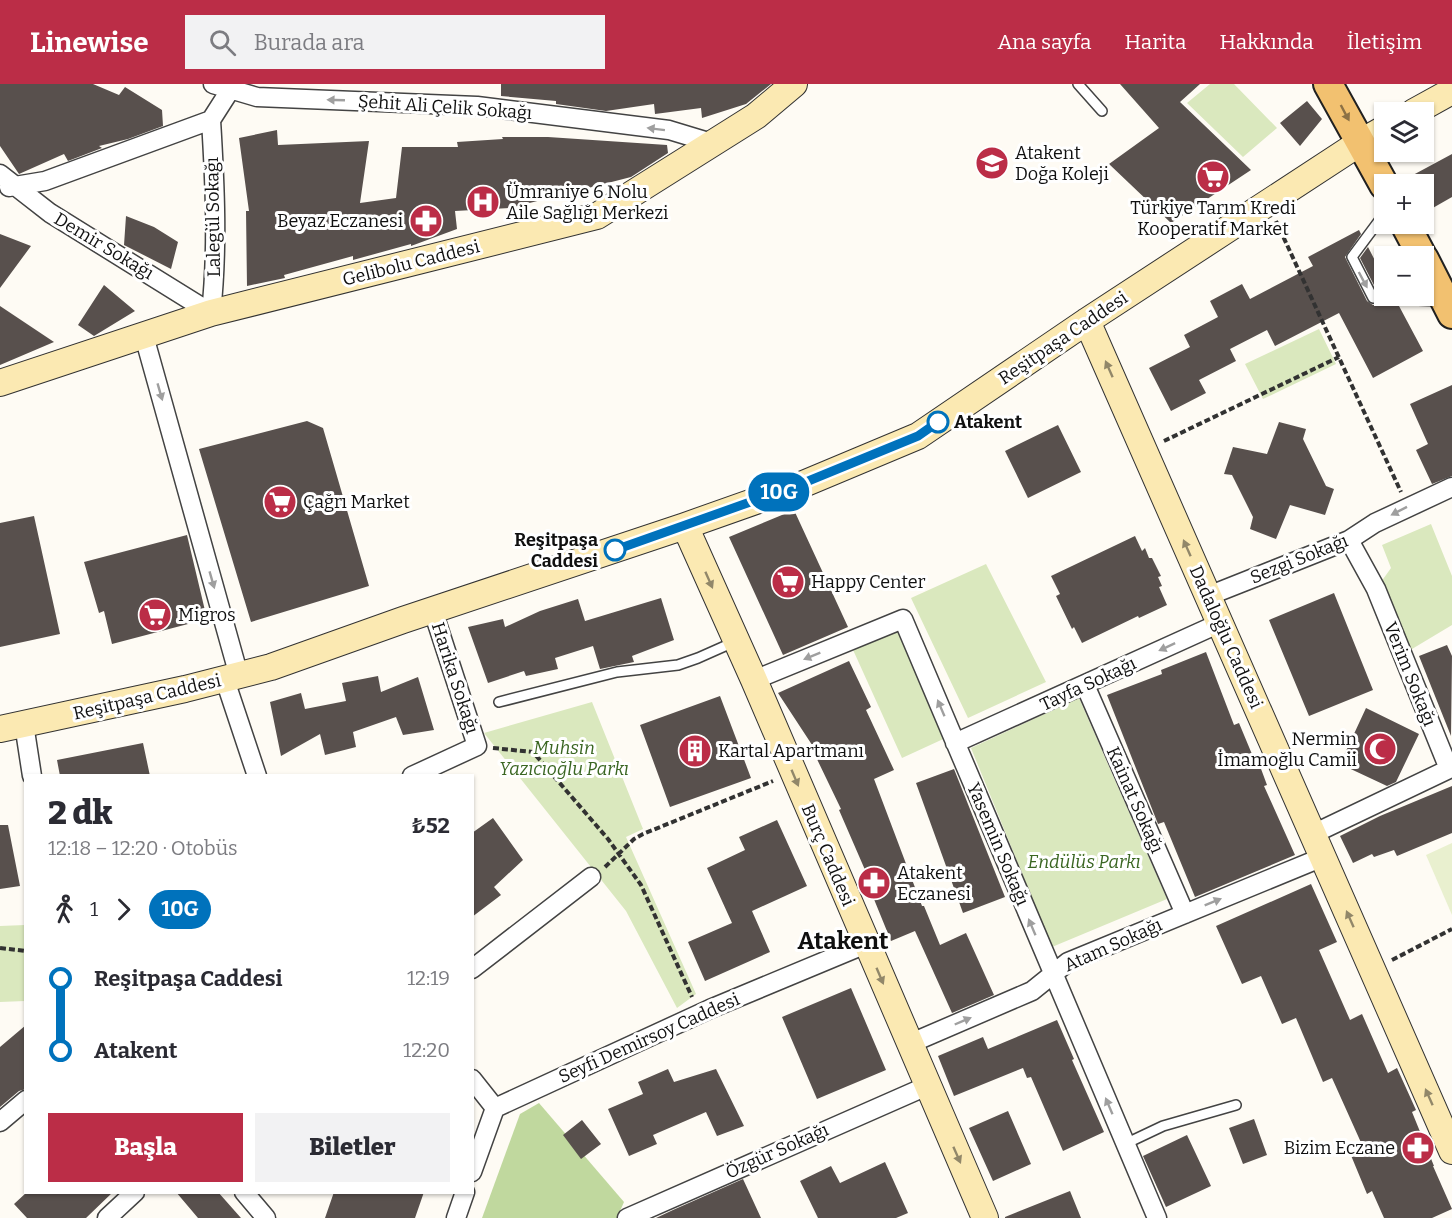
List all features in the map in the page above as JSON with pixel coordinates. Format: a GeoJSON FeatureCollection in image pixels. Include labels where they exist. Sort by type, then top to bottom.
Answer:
{"type":"FeatureCollection","features":[{"type":"Feature","properties":{"kind":"main road"},"geometry":{"type":"LineString","coordinates":[[1328,84],[1373,136],[1382,174]]}},
{"type":"Feature","properties":{"kind":"main road"},"geometry":{"type":"LineString","coordinates":[[1434,279],[1449,308]]}},
{"type":"Feature","properties":{"kind":"street","name":"Gelibolu Caddesi"},"geometry":{"type":"LineString","coordinates":[[0,383],[212,314],[597,216],[756,116],[794,84]]}},
{"type":"Feature","properties":{"kind":"street","name":"Şehit Ali Çelik Sokağı"},"geometry":{"type":"LineString","coordinates":[[226,86],[257,97],[477,106],[669,130],[712,143]]}},
{"type":"Feature","properties":{"kind":"street"},"geometry":{"type":"LineString","coordinates":[[8,187],[45,181],[211,120],[226,86]]}},
{"type":"Feature","properties":{"kind":"street"},"geometry":{"type":"LineString","coordinates":[[1432,102],[1452,91]]}},
{"type":"Feature","properties":{"kind":"street","name":"Lalegül Sokağı"},"geometry":{"type":"LineString","coordinates":[[211,120],[215,183],[212,314]]}},
{"type":"Feature","properties":{"kind":"street","name":"Reşitpaşa Caddesi"},"geometry":{"type":"LineString","coordinates":[[12,727],[232,678],[685,526],[801,484],[918,436],[1088,321],[1373,136]]}},
{"type":"Feature","properties":{"kind":"street","name":"Demir Sokağı"},"geometry":{"type":"LineString","coordinates":[[0,174],[8,187],[212,314]]}},
{"type":"Feature","properties":{"kind":"street","name":"Dadaloğlu Caddesi"},"geometry":{"type":"LineString","coordinates":[[1088,321],[1372,969],[1446,1121],[1452,1151]]}},
{"type":"Feature","properties":{"kind":"street"},"geometry":{"type":"LineString","coordinates":[[144,336],[256,774]]}},
{"type":"Feature","properties":{"kind":"street","name":"Sezgi Sokağı"},"geometry":{"type":"LineString","coordinates":[[1208,596],[1349,540],[1375,523],[1452,488]]}},
{"type":"Feature","properties":{"kind":"street","name":"Burç Caddesi"},"geometry":{"type":"LineString","coordinates":[[685,526],[754,680],[980,1216]]}},
{"type":"Feature","properties":{"kind":"street","name":"Verim Sokağı"},"geometry":{"type":"LineString","coordinates":[[1318,846],[1449,769],[1376,589],[1349,540]]}},
{"type":"Feature","properties":{"kind":"street","name":"Harika Sokağı"},"geometry":{"type":"LineString","coordinates":[[416,774],[477,746],[433,611]]}},
{"type":"Feature","properties":{"kind":"street","name":"Yasemin Sokağı"},"geometry":{"type":"LineString","coordinates":[[754,680],[903,619],[1052,975],[1157,1218]]}},
{"type":"Feature","properties":{"kind":"street","name":"Tayfa Sokağı"},"geometry":{"type":"LineString","coordinates":[[955,744],[1220,623]]}},
{"type":"Feature","properties":{"kind":"street","name":"Kainat Sokağı"},"geometry":{"type":"LineString","coordinates":[[1085,686],[1185,914]]}},
{"type":"Feature","properties":{"kind":"street"},"geometry":{"type":"LineString","coordinates":[[12,727],[31,774]]}},
{"type":"Feature","properties":{"kind":"street","name":"Atam Sokağı"},"geometry":{"type":"LineString","coordinates":[[909,1044],[1032,991],[1068,962],[1185,914],[1318,846]]}},
{"type":"Feature","properties":{"kind":"street"},"geometry":{"type":"LineString","coordinates":[[474,967],[591,878]]}},
{"type":"Feature","properties":{"kind":"street","name":"Seyfi Demirsoy Caddesi"},"geometry":{"type":"LineString","coordinates":[[495,1107],[699,1014],[866,944]]}},
{"type":"Feature","properties":{"kind":"street"},"geometry":{"type":"LineString","coordinates":[[474,1081],[495,1107],[474,1166]]}},
{"type":"Feature","properties":{"kind":"street","name":"Özgür Sokağı"},"geometry":{"type":"LineString","coordinates":[[627,1218],[656,1212],[927,1086]]}},
{"type":"Feature","properties":{"kind":"street"},"geometry":{"type":"LineString","coordinates":[[0,1122],[24,1102]]}},
{"type":"Feature","properties":{"kind":"street"},"geometry":{"type":"LineString","coordinates":[[107,1218],[133,1194]]}},
{"type":"Feature","properties":{"kind":"street"},"geometry":{"type":"LineString","coordinates":[[246,1194],[266,1218]]}},
{"type":"Feature","properties":{"kind":"street"},"geometry":{"type":"LineString","coordinates":[[456,1218],[464,1194]]}},
{"type":"Feature","properties":{"kind":"lane"},"geometry":{"type":"LineString","coordinates":[[1078,84],[1102,111]]}},
{"type":"Feature","properties":{"kind":"lane"},"geometry":{"type":"LineString","coordinates":[[1374,227],[1352,257],[1373,298],[1449,308]]}},
{"type":"Feature","properties":{"kind":"lane"},"geometry":{"type":"LineString","coordinates":[[499,702],[617,672],[678,665],[736,641]]}},
{"type":"Feature","properties":{"kind":"lane"},"geometry":{"type":"LineString","coordinates":[[1125,1144],[1163,1126],[1236,1106]]}},
{"type":"Feature","properties":{"kind":"path"},"geometry":{"type":"LineString","coordinates":[[1268,203],[1408,507]]}},
{"type":"Feature","properties":{"kind":"path"},"geometry":{"type":"LineString","coordinates":[[1145,451],[1339,357]]}},
{"type":"Feature","properties":{"kind":"path"},"geometry":{"type":"LineString","coordinates":[[477,746],[532,752],[620,854],[641,885],[699,1014]]}},
{"type":"Feature","properties":{"kind":"path"},"geometry":{"type":"LineString","coordinates":[[591,878],[642,834],[793,773]]}},
{"type":"Feature","properties":{"kind":"path"},"geometry":{"type":"LineString","coordinates":[[1372,969],[1452,929]]}},
{"type":"Feature","properties":{"kind":"path"},"geometry":{"type":"LineString","coordinates":[[0,948],[24,951]]}},
{"type":"Feature","properties":{"kind":"green space"},"geometry":{"type":"Polygon","coordinates":[[[1210,84],[1234,84],[1277,128],[1243,157],[1187,103],[1210,84]]]}},
{"type":"Feature","properties":{"kind":"green space"},"geometry":{"type":"Polygon","coordinates":[[[1319,329],[1336,364],[1263,399],[1245,364],[1319,329]]]}},
{"type":"Feature","properties":{"kind":"green space"},"geometry":{"type":"Polygon","coordinates":[[[1431,524],[1452,576],[1452,625],[1402,655],[1376,589],[1391,568],[1382,545],[1431,524]]]}},
{"type":"Feature","properties":{"kind":"green space"},"geometry":{"type":"Polygon","coordinates":[[[986,564],[1046,682],[968,718],[911,598],[986,564]]]}},
{"type":"Feature","properties":{"kind":"green space"},"geometry":{"type":"Polygon","coordinates":[[[904,624],[952,735],[902,758],[849,641],[904,624]]]}},
{"type":"Feature","properties":{"kind":"green space","name":"Endülüs Parkı"},"geometry":{"type":"Polygon","coordinates":[[[1079,698],[1167,899],[1052,947],[971,748],[1079,698]]]}},
{"type":"Feature","properties":{"kind":"green space","name":"Muhsin Yazıcıoğlu Parkı"},"geometry":{"type":"Polygon","coordinates":[[[592,702],[643,829],[626,837],[696,994],[677,1008],[626,911],[484,733],[592,702]]]}},
{"type":"Feature","properties":{"kind":"green space"},"geometry":{"type":"Polygon","coordinates":[[[1452,843],[1452,915],[1426,855],[1452,843]]]}},
{"type":"Feature","properties":{"kind":"green space"},"geometry":{"type":"Polygon","coordinates":[[[24,925],[24,1001],[0,1002],[0,926],[24,925]]]}},
{"type":"Feature","properties":{"kind":"green space"},"geometry":{"type":"Polygon","coordinates":[[[539,1103],[624,1202],[617,1218],[482,1218],[520,1114],[539,1103]]]}},
{"type":"Feature","properties":{"kind":"building"},"geometry":{"type":"Polygon","coordinates":[[[0,84],[93,84],[119,95],[125,87],[162,110],[163,126],[128,139],[99,146],[102,148],[68,161],[64,154],[19,174],[0,146],[0,84]]]}},
{"type":"Feature","properties":{"kind":"building"},"geometry":{"type":"Polygon","coordinates":[[[501,84],[771,84],[746,104],[702,118],[701,108],[655,114],[654,104],[606,111],[556,104],[556,101],[501,96],[501,84]]]}},
{"type":"Feature","properties":{"kind":"building"},"geometry":{"type":"Polygon","coordinates":[[[1120,84],[1200,84],[1180,102],[1251,170],[1171,223],[1109,164],[1159,128],[1120,84]]]}},
{"type":"Feature","properties":{"kind":"building"},"geometry":{"type":"Polygon","coordinates":[[[1307,101],[1322,119],[1300,146],[1280,123],[1307,101]]]}},
{"type":"Feature","properties":{"kind":"building"},"geometry":{"type":"Polygon","coordinates":[[[277,130],[278,145],[369,141],[360,203],[396,198],[402,147],[458,147],[457,142],[503,139],[502,137],[548,137],[667,145],[668,153],[631,177],[510,208],[455,211],[457,229],[411,246],[411,244],[353,260],[353,256],[284,275],[285,278],[247,286],[246,211],[249,211],[239,138],[277,130]]]}},
{"type":"Feature","properties":{"kind":"building"},"geometry":{"type":"Polygon","coordinates":[[[1452,154],[1452,197],[1434,207],[1434,174],[1415,174],[1452,154]]]}},
{"type":"Feature","properties":{"kind":"building"},"geometry":{"type":"Polygon","coordinates":[[[126,216],[154,227],[178,242],[171,269],[124,245],[126,216]]]}},
{"type":"Feature","properties":{"kind":"building"},"geometry":{"type":"Polygon","coordinates":[[[1359,230],[1361,234],[1345,257],[1367,301],[1374,306],[1399,306],[1423,351],[1373,378],[1339,313],[1275,346],[1267,330],[1230,349],[1236,361],[1199,380],[1206,393],[1171,411],[1149,368],[1190,347],[1184,335],[1218,317],[1210,301],[1242,284],[1250,299],[1313,266],[1308,257],[1359,230]]]}},
{"type":"Feature","properties":{"kind":"building"},"geometry":{"type":"Polygon","coordinates":[[[0,234],[31,246],[0,288],[0,234]]]}},
{"type":"Feature","properties":{"kind":"building"},"geometry":{"type":"Polygon","coordinates":[[[1368,247],[1374,259],[1374,285],[1360,258],[1368,247]]]}},
{"type":"Feature","properties":{"kind":"building"},"geometry":{"type":"Polygon","coordinates":[[[104,285],[135,311],[94,336],[78,325],[104,285]]]}},
{"type":"Feature","properties":{"kind":"building"},"geometry":{"type":"Polygon","coordinates":[[[0,306],[54,342],[0,365],[0,306]]]}},
{"type":"Feature","properties":{"kind":"building"},"geometry":{"type":"Polygon","coordinates":[[[1452,385],[1452,476],[1432,484],[1416,450],[1428,444],[1410,404],[1452,385]]]}},
{"type":"Feature","properties":{"kind":"building","name":"Çağrı Market"},"geometry":{"type":"Polygon","coordinates":[[[307,421],[323,428],[369,586],[251,622],[199,449],[307,421]]]}},
{"type":"Feature","properties":{"kind":"building"},"geometry":{"type":"Polygon","coordinates":[[[1279,422],[1306,429],[1303,439],[1326,486],[1334,489],[1325,515],[1290,505],[1276,539],[1250,529],[1253,517],[1232,475],[1224,474],[1233,447],[1267,454],[1279,422]]]}},
{"type":"Feature","properties":{"kind":"building"},"geometry":{"type":"Polygon","coordinates":[[[1058,425],[1081,472],[1028,498],[1005,451],[1058,425]]]}},
{"type":"Feature","properties":{"kind":"building","name":"Happy Center"},"geometry":{"type":"Polygon","coordinates":[[[794,510],[848,627],[783,655],[729,537],[794,510]]]}},
{"type":"Feature","properties":{"kind":"building"},"geometry":{"type":"Polygon","coordinates":[[[34,516],[60,634],[0,647],[0,523],[34,516]]]}},
{"type":"Feature","properties":{"kind":"building"},"geometry":{"type":"Polygon","coordinates":[[[187,535],[207,619],[112,644],[104,611],[99,613],[84,562],[187,535]]]}},
{"type":"Feature","properties":{"kind":"building"},"geometry":{"type":"Polygon","coordinates":[[[1135,536],[1142,551],[1145,548],[1161,576],[1158,577],[1162,586],[1159,587],[1167,605],[1082,643],[1074,627],[1072,629],[1056,596],[1060,594],[1051,576],[1135,536]]]}},
{"type":"Feature","properties":{"kind":"building"},"geometry":{"type":"Polygon","coordinates":[[[1334,593],[1373,690],[1309,716],[1269,620],[1334,593]]]}},
{"type":"Feature","properties":{"kind":"building"},"geometry":{"type":"Polygon","coordinates":[[[661,598],[674,640],[632,656],[634,662],[600,669],[593,646],[555,658],[558,669],[526,676],[524,671],[488,683],[468,627],[503,619],[505,627],[540,611],[578,599],[585,621],[661,598]]]}},
{"type":"Feature","properties":{"kind":"building"},"geometry":{"type":"Polygon","coordinates":[[[1447,645],[1452,656],[1451,736],[1419,656],[1447,645]]]}},
{"type":"Feature","properties":{"kind":"building"},"geometry":{"type":"Polygon","coordinates":[[[1206,652],[1234,725],[1239,723],[1254,759],[1257,758],[1267,785],[1264,786],[1295,855],[1195,897],[1164,822],[1158,824],[1107,695],[1162,674],[1161,670],[1206,652]]]}},
{"type":"Feature","properties":{"kind":"building"},"geometry":{"type":"Polygon","coordinates":[[[849,661],[871,707],[866,710],[894,770],[874,779],[922,906],[924,906],[940,945],[966,933],[994,995],[952,1013],[915,931],[891,941],[869,887],[872,886],[839,810],[841,809],[815,755],[818,754],[778,693],[849,661]]]}},
{"type":"Feature","properties":{"kind":"building"},"geometry":{"type":"Polygon","coordinates":[[[378,676],[381,692],[418,677],[434,730],[403,735],[396,717],[353,732],[356,747],[325,755],[320,734],[281,756],[270,702],[301,693],[305,709],[346,701],[342,683],[378,676]]]}},
{"type":"Feature","properties":{"kind":"building","name":"Kartal Apartmanı"},"geometry":{"type":"Polygon","coordinates":[[[720,696],[751,778],[670,807],[640,725],[720,696]]]}},
{"type":"Feature","properties":{"kind":"building","name":"Nermin İmamoğlu Camii"},"geometry":{"type":"Polygon","coordinates":[[[1366,708],[1419,734],[1396,782],[1387,786],[1340,764],[1366,708]]]}},
{"type":"Feature","properties":{"kind":"building"},"geometry":{"type":"Polygon","coordinates":[[[143,743],[150,774],[60,774],[57,760],[143,743]]]}},
{"type":"Feature","properties":{"kind":"building"},"geometry":{"type":"Polygon","coordinates":[[[954,769],[1005,897],[963,913],[916,783],[954,769]]]}},
{"type":"Feature","properties":{"kind":"building"},"geometry":{"type":"Polygon","coordinates":[[[1452,786],[1452,833],[1397,856],[1394,850],[1374,857],[1372,854],[1353,863],[1340,836],[1380,816],[1452,786]]]}},
{"type":"Feature","properties":{"kind":"building"},"geometry":{"type":"Polygon","coordinates":[[[493,818],[523,860],[494,887],[501,895],[474,915],[474,832],[493,818]]]}},
{"type":"Feature","properties":{"kind":"building"},"geometry":{"type":"Polygon","coordinates":[[[777,820],[807,886],[752,911],[770,952],[705,981],[688,942],[732,923],[707,868],[745,850],[739,837],[777,820]]]}},
{"type":"Feature","properties":{"kind":"building"},"geometry":{"type":"Polygon","coordinates":[[[0,825],[8,825],[20,886],[0,889],[0,825]]]}},
{"type":"Feature","properties":{"kind":"building"},"geometry":{"type":"Polygon","coordinates":[[[1311,884],[1337,942],[1319,950],[1350,1020],[1362,1014],[1388,1073],[1397,1068],[1416,1110],[1412,1112],[1452,1209],[1432,1218],[1384,1218],[1372,1191],[1367,1194],[1350,1153],[1363,1147],[1332,1078],[1323,1082],[1296,1018],[1282,1024],[1261,976],[1242,984],[1216,926],[1311,884]]]}},
{"type":"Feature","properties":{"kind":"building"},"geometry":{"type":"Polygon","coordinates":[[[851,988],[886,1070],[817,1099],[782,1017],[851,988]]]}},
{"type":"Feature","properties":{"kind":"building"},"geometry":{"type":"Polygon","coordinates":[[[1057,1020],[1104,1132],[1063,1151],[1031,1077],[1027,1078],[1023,1068],[954,1096],[938,1056],[983,1037],[988,1049],[1057,1020]]]}},
{"type":"Feature","properties":{"kind":"building"},"geometry":{"type":"Polygon","coordinates":[[[24,1027],[24,1090],[0,1107],[0,1047],[24,1027]]]}},
{"type":"Feature","properties":{"kind":"building"},"geometry":{"type":"Polygon","coordinates":[[[668,1069],[674,1082],[716,1069],[744,1126],[717,1136],[706,1112],[653,1135],[657,1144],[629,1156],[608,1109],[643,1094],[638,1082],[668,1069]]]}},
{"type":"Feature","properties":{"kind":"building"},"geometry":{"type":"Polygon","coordinates":[[[1008,1111],[1031,1164],[993,1181],[969,1128],[1008,1111]]]}},
{"type":"Feature","properties":{"kind":"building"},"geometry":{"type":"Polygon","coordinates":[[[1254,1119],[1267,1155],[1243,1164],[1229,1128],[1254,1119]]]}},
{"type":"Feature","properties":{"kind":"building"},"geometry":{"type":"Polygon","coordinates":[[[582,1120],[601,1144],[581,1159],[563,1135],[582,1120]]]}},
{"type":"Feature","properties":{"kind":"building"},"geometry":{"type":"Polygon","coordinates":[[[1187,1135],[1211,1186],[1166,1207],[1143,1156],[1187,1135]]]}},
{"type":"Feature","properties":{"kind":"building"},"geometry":{"type":"Polygon","coordinates":[[[885,1162],[908,1213],[896,1218],[818,1218],[800,1181],[831,1166],[840,1183],[885,1162]]]}},
{"type":"Feature","properties":{"kind":"building"},"geometry":{"type":"Polygon","coordinates":[[[743,1179],[761,1218],[656,1218],[673,1210],[743,1179]]]}},
{"type":"Feature","properties":{"kind":"building"},"geometry":{"type":"Polygon","coordinates":[[[1070,1191],[1081,1218],[1005,1218],[1005,1217],[1070,1191]]]}},
{"type":"Feature","properties":{"kind":"building"},"geometry":{"type":"Polygon","coordinates":[[[25,1194],[111,1194],[86,1218],[27,1218],[14,1204],[25,1194]]]}},
{"type":"Feature","properties":{"kind":"building"},"geometry":{"type":"Polygon","coordinates":[[[178,1194],[220,1194],[241,1218],[198,1218],[178,1194]]]}},
{"type":"Feature","properties":{"kind":"building"},"geometry":{"type":"Polygon","coordinates":[[[333,1194],[423,1194],[415,1218],[325,1218],[333,1194]]]}},
{"type":"Feature","properties":{"kind":"bus line","name":"10G"},"geometry":{"type":"LineString","coordinates":[[615,550],[801,484],[918,436],[938,422]]}},
{"type":"Feature","properties":{"kind":"place","name":"Atakent Doğa Koleji"},"geometry":{"type":"Point","coordinates":[992,163]}},
{"type":"Feature","properties":{"kind":"place","name":"Türkiye Tarım Kredi Kooperatif Market"},"geometry":{"type":"Point","coordinates":[1213,177]}},
{"type":"Feature","properties":{"kind":"place","name":"Ümraniye 6 Nolu Aile Sağlığı Merkezi"},"geometry":{"type":"Point","coordinates":[483,202]}},
{"type":"Feature","properties":{"kind":"place","name":"Beyaz Eczanesi"},"geometry":{"type":"Point","coordinates":[426,221]}},
{"type":"Feature","properties":{"kind":"place","name":"Atakent"},"geometry":{"type":"Point","coordinates":[938,422]}},
{"type":"Feature","properties":{"kind":"place","name":"Çağrı Market"},"geometry":{"type":"Point","coordinates":[280,502]}},
{"type":"Feature","properties":{"kind":"place","name":"Reşitpaşa Caddesi"},"geometry":{"type":"Point","coordinates":[615,550]}},
{"type":"Feature","properties":{"kind":"place","name":"Happy Center"},"geometry":{"type":"Point","coordinates":[788,582]}},
{"type":"Feature","properties":{"kind":"place","name":"Migros"},"geometry":{"type":"Point","coordinates":[155,615]}},
{"type":"Feature","properties":{"kind":"place","name":"Nermin İmamoğlu Camii"},"geometry":{"type":"Point","coordinates":[1380,749]}},
{"type":"Feature","properties":{"kind":"place","name":"Kartal Apartmanı"},"geometry":{"type":"Point","coordinates":[695,751]}},
{"type":"Feature","properties":{"kind":"place","name":"Atakent Eczanesi"},"geometry":{"type":"Point","coordinates":[874,883]}},
{"type":"Feature","properties":{"kind":"place","name":"Bizim Eczane"},"geometry":{"type":"Point","coordinates":[1418,1148]}},
{"type":"Feature","properties":{"kind":"district","name":"Atakent"},"geometry":{"type":"Point","coordinates":[843,941]}}]}
